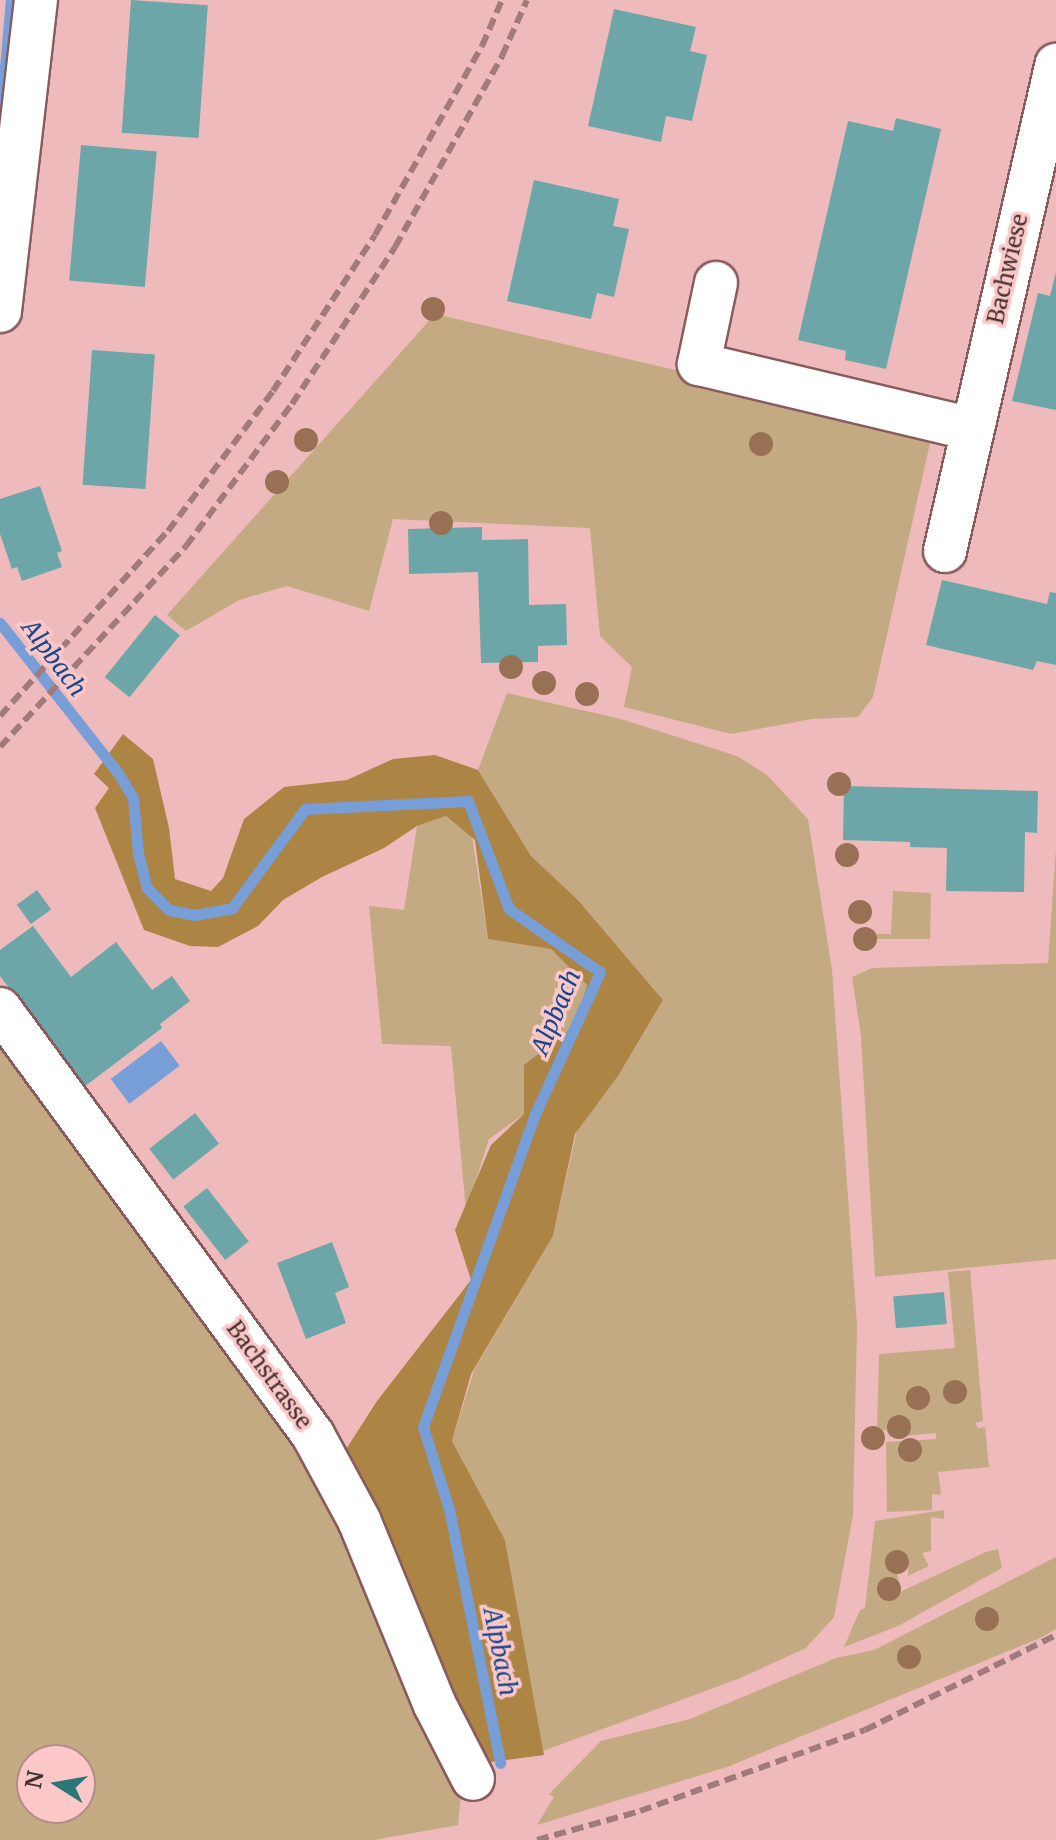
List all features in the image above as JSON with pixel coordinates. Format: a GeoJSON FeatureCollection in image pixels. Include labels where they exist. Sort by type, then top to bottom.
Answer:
{"type":"FeatureCollection","features":[{"type":"Feature","properties":{"kind":"street"},"geometry":{"type":"LineString","coordinates":[[0,311],[36,0]]}},
{"type":"Feature","properties":{"kind":"street","name":"Bachwiese"},"geometry":{"type":"LineString","coordinates":[[945,551],[1053,88]]}},
{"type":"Feature","properties":{"kind":"street"},"geometry":{"type":"LineString","coordinates":[[716,283],[699,364],[970,434]]}},
{"type":"Feature","properties":{"kind":"street","name":"Bachstrasse"},"geometry":{"type":"LineString","coordinates":[[0,1009],[313,1435],[359,1520],[435,1705],[473,1779]]}},
{"type":"Feature","properties":{"kind":"shaded area"},"geometry":{"type":"Polygon","coordinates":[[[435,314],[933,430],[873,697],[858,717],[812,719],[731,734],[624,707],[632,667],[600,636],[590,528],[393,519],[369,611],[287,586],[239,600],[186,631],[167,615],[435,314]]]}},
{"type":"Feature","properties":{"kind":"shaded area"},"geometry":{"type":"Polygon","coordinates":[[[507,693],[621,719],[737,756],[767,775],[808,819],[832,970],[857,1325],[853,1515],[834,1617],[806,1648],[738,1679],[543,1751],[505,1540],[452,1441],[474,1370],[553,1236],[577,1130],[618,1076],[663,1000],[578,900],[531,856],[478,770],[507,693]]]}},
{"type":"Feature","properties":{"kind":"shaded area"},"geometry":{"type":"Polygon","coordinates":[[[123,734],[153,759],[169,828],[175,879],[211,891],[223,878],[244,819],[284,787],[347,780],[393,759],[435,755],[478,770],[531,856],[578,900],[663,1000],[618,1076],[575,1134],[553,1236],[471,1374],[452,1441],[505,1540],[544,1755],[476,1764],[341,1457],[377,1401],[471,1280],[455,1230],[491,1145],[524,1114],[524,1065],[575,1025],[587,985],[551,949],[488,939],[475,840],[446,816],[417,826],[384,848],[322,877],[283,900],[258,926],[218,947],[190,946],[144,930],[95,808],[109,788],[94,774],[123,734]]]}},
{"type":"Feature","properties":{"kind":"shaded area"},"geometry":{"type":"Polygon","coordinates":[[[446,816],[472,836],[488,939],[551,949],[587,985],[575,1025],[524,1065],[524,1114],[489,1139],[466,1211],[451,1046],[382,1044],[369,906],[404,910],[417,826],[446,816]]]}},
{"type":"Feature","properties":{"kind":"shaded area"},"geometry":{"type":"Polygon","coordinates":[[[1056,849],[1056,1259],[875,1277],[861,1036],[852,977],[872,968],[1048,963],[1056,849]]]}},
{"type":"Feature","properties":{"kind":"shaded area"},"geometry":{"type":"Polygon","coordinates":[[[893,891],[931,893],[930,939],[865,939],[865,934],[891,934],[893,891]]]}},
{"type":"Feature","properties":{"kind":"shaded area"},"geometry":{"type":"Polygon","coordinates":[[[0,1036],[285,1418],[339,1507],[462,1784],[458,1825],[374,1840],[0,1840],[0,1036]]]}},
{"type":"Feature","properties":{"kind":"shaded area"},"geometry":{"type":"Polygon","coordinates":[[[970,1270],[983,1421],[975,1423],[978,1428],[985,1427],[989,1467],[938,1472],[941,1495],[932,1494],[932,1510],[887,1512],[886,1442],[936,1439],[936,1433],[890,1437],[886,1430],[877,1431],[879,1354],[955,1348],[948,1272],[970,1270]]]}},
{"type":"Feature","properties":{"kind":"shaded area"},"geometry":{"type":"Polygon","coordinates":[[[944,1510],[944,1519],[931,1517],[931,1551],[922,1553],[929,1566],[908,1576],[909,1557],[897,1571],[900,1592],[998,1549],[1002,1568],[898,1626],[844,1647],[860,1610],[865,1608],[875,1521],[944,1510]]]}},
{"type":"Feature","properties":{"kind":"shaded area"},"geometry":{"type":"Polygon","coordinates":[[[1056,1557],[1056,1629],[1040,1638],[727,1767],[537,1825],[554,1797],[549,1794],[601,1741],[690,1719],[836,1658],[874,1650],[1056,1557]]]}},
{"type":"Feature","properties":{"kind":"water"},"geometry":{"type":"Polygon","coordinates":[[[161,1041],[180,1066],[129,1104],[111,1079],[161,1041]]]}},
{"type":"Feature","properties":{"kind":"building"},"geometry":{"type":"Polygon","coordinates":[[[131,0],[208,5],[199,138],[122,133],[131,0]]]}},
{"type":"Feature","properties":{"kind":"building"},"geometry":{"type":"Polygon","coordinates":[[[614,9],[696,27],[690,51],[707,55],[692,121],[666,116],[661,142],[588,126],[614,9]]]}},
{"type":"Feature","properties":{"kind":"building"},"geometry":{"type":"Polygon","coordinates":[[[896,118],[941,129],[886,369],[845,360],[846,351],[798,340],[848,121],[893,131],[896,118]]]}},
{"type":"Feature","properties":{"kind":"building"},"geometry":{"type":"Polygon","coordinates":[[[81,145],[157,152],[145,287],[69,280],[81,145]]]}},
{"type":"Feature","properties":{"kind":"building"},"geometry":{"type":"Polygon","coordinates":[[[534,180],[619,199],[613,226],[629,229],[614,297],[597,293],[591,319],[507,301],[534,180]]]}},
{"type":"Feature","properties":{"kind":"building"},"geometry":{"type":"Polygon","coordinates":[[[1056,272],[1056,410],[1012,401],[1038,293],[1050,296],[1056,272]]]}},
{"type":"Feature","properties":{"kind":"building"},"geometry":{"type":"Polygon","coordinates":[[[92,350],[155,354],[145,489],[83,485],[92,350]]]}},
{"type":"Feature","properties":{"kind":"building"},"geometry":{"type":"Polygon","coordinates":[[[40,486],[62,551],[57,553],[62,567],[22,581],[17,567],[12,569],[0,534],[0,499],[40,486]]]}},
{"type":"Feature","properties":{"kind":"building"},"geometry":{"type":"Polygon","coordinates":[[[482,527],[482,540],[528,539],[529,605],[566,604],[567,645],[538,646],[538,662],[481,663],[478,572],[409,574],[408,529],[482,527]]]}},
{"type":"Feature","properties":{"kind":"building"},"geometry":{"type":"Polygon","coordinates":[[[942,580],[1047,604],[1050,592],[1056,593],[1056,665],[1037,661],[1033,670],[926,645],[942,580]]]}},
{"type":"Feature","properties":{"kind":"building"},"geometry":{"type":"Polygon","coordinates":[[[155,615],[180,635],[130,697],[105,677],[155,615]]]}},
{"type":"Feature","properties":{"kind":"building"},"geometry":{"type":"Polygon","coordinates":[[[844,786],[1038,791],[1037,833],[1025,832],[1024,892],[946,891],[947,848],[910,847],[910,842],[843,840],[844,786]]]}},
{"type":"Feature","properties":{"kind":"building"},"geometry":{"type":"Polygon","coordinates":[[[37,890],[51,909],[31,924],[17,905],[37,890]]]}},
{"type":"Feature","properties":{"kind":"building"},"geometry":{"type":"Polygon","coordinates":[[[33,926],[71,977],[116,942],[152,990],[172,976],[190,1001],[160,1024],[162,1028],[84,1087],[0,976],[0,950],[33,926]]]}},
{"type":"Feature","properties":{"kind":"building"},"geometry":{"type":"Polygon","coordinates":[[[195,1113],[219,1144],[173,1179],[149,1149],[195,1113]]]}},
{"type":"Feature","properties":{"kind":"building"},"geometry":{"type":"Polygon","coordinates":[[[207,1188],[249,1242],[225,1260],[183,1206],[207,1188]]]}},
{"type":"Feature","properties":{"kind":"building"},"geometry":{"type":"Polygon","coordinates":[[[332,1242],[349,1287],[335,1293],[346,1323],[306,1339],[277,1263],[332,1242]]]}},
{"type":"Feature","properties":{"kind":"building"},"geometry":{"type":"Polygon","coordinates":[[[944,1292],[947,1324],[896,1328],[893,1296],[944,1292]]]}},
{"type":"Feature","properties":{"kind":"waterway","name":"Alpbach"},"geometry":{"type":"LineString","coordinates":[[0,123],[11,0]]}},
{"type":"Feature","properties":{"kind":"waterway","name":"Alpbach"},"geometry":{"type":"LineString","coordinates":[[0,623],[118,773],[133,798],[138,853],[147,888],[169,910],[194,915],[232,908],[305,809],[468,801],[509,909],[600,972],[535,1114],[423,1427],[449,1509],[500,1763]]}},
{"type":"Feature","properties":{"kind":"railway"},"geometry":{"type":"LineString","coordinates":[[0,716],[168,531],[273,391],[375,235],[482,46],[502,0]]}},
{"type":"Feature","properties":{"kind":"railway"},"geometry":{"type":"LineString","coordinates":[[0,747],[186,546],[292,404],[395,247],[502,56],[527,0]]}},
{"type":"Feature","properties":{"kind":"railway"},"geometry":{"type":"LineString","coordinates":[[537,1840],[640,1811],[865,1730],[1056,1635]]}}]}
